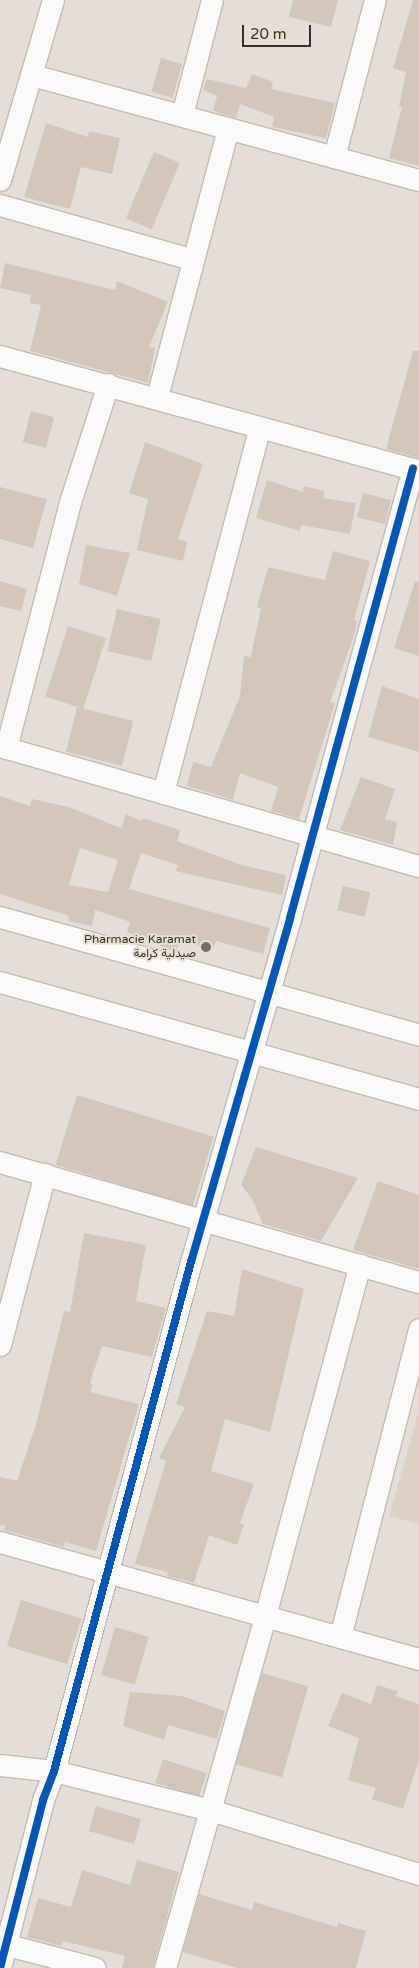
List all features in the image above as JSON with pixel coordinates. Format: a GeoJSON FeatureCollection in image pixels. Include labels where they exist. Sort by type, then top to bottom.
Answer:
{"type":"FeatureCollection","features":[{"type":"Feature","properties":{"kind":"street"},"geometry":{"type":"LineString","coordinates":[[0,180],[53,0]]}},
{"type":"Feature","properties":{"kind":"street"},"geometry":{"type":"LineString","coordinates":[[182,115],[212,0]]}},
{"type":"Feature","properties":{"kind":"street"},"geometry":{"type":"LineString","coordinates":[[334,157],[374,0]]}},
{"type":"Feature","properties":{"kind":"street"},"geometry":{"type":"LineString","coordinates":[[32,76],[419,180]]}},
{"type":"Feature","properties":{"kind":"street"},"geometry":{"type":"LineString","coordinates":[[157,397],[191,259],[228,128]]}},
{"type":"Feature","properties":{"kind":"street"},"geometry":{"type":"LineString","coordinates":[[0,205],[191,259]]}},
{"type":"Feature","properties":{"kind":"street"},"geometry":{"type":"LineString","coordinates":[[0,356],[157,397],[259,429],[416,470],[202,1220],[54,1771],[43,1800],[4,1944],[0,1968]]}},
{"type":"Feature","properties":{"kind":"street"},"geometry":{"type":"LineString","coordinates":[[108,384],[70,502],[3,747],[419,866]]}},
{"type":"Feature","properties":{"kind":"street"},"geometry":{"type":"LineString","coordinates":[[163,793],[259,429]]}},
{"type":"Feature","properties":{"kind":"street"},"geometry":{"type":"LineString","coordinates":[[0,917],[419,1035]]}},
{"type":"Feature","properties":{"kind":"street"},"geometry":{"type":"LineString","coordinates":[[0,982],[419,1099]]}},
{"type":"Feature","properties":{"kind":"street"},"geometry":{"type":"LineString","coordinates":[[0,1162],[419,1282]]}},
{"type":"Feature","properties":{"kind":"street"},"geometry":{"type":"LineString","coordinates":[[0,1345],[45,1174]]}},
{"type":"Feature","properties":{"kind":"street"},"geometry":{"type":"LineString","coordinates":[[164,1968],[211,1810],[360,1265]]}},
{"type":"Feature","properties":{"kind":"street"},"geometry":{"type":"LineString","coordinates":[[340,1637],[419,1329]]}},
{"type":"Feature","properties":{"kind":"street"},"geometry":{"type":"LineString","coordinates":[[0,1542],[419,1659]]}},
{"type":"Feature","properties":{"kind":"street"},"geometry":{"type":"LineString","coordinates":[[0,1765],[54,1771],[211,1810],[419,1874]]}},
{"type":"Feature","properties":{"kind":"street"},"geometry":{"type":"LineString","coordinates":[[4,1944],[95,1968]]}},
{"type":"Feature","properties":{"kind":"shaded area"},"geometry":{"type":"Polygon","coordinates":[[[419,1410],[419,1524],[389,1516],[419,1410]]]}},
{"type":"Feature","properties":{"kind":"building"},"geometry":{"type":"Polygon","coordinates":[[[293,0],[338,0],[331,27],[289,17],[293,0]]]}},
{"type":"Feature","properties":{"kind":"building"},"geometry":{"type":"Polygon","coordinates":[[[413,0],[419,0],[419,166],[389,158],[402,107],[399,107],[406,72],[393,68],[413,0]]]}},
{"type":"Feature","properties":{"kind":"building"},"geometry":{"type":"Polygon","coordinates":[[[161,58],[182,64],[173,98],[151,92],[161,58]]]}},
{"type":"Feature","properties":{"kind":"building"},"geometry":{"type":"Polygon","coordinates":[[[252,74],[273,82],[271,89],[335,103],[326,138],[272,127],[274,117],[240,104],[236,118],[213,111],[217,96],[203,90],[207,79],[246,88],[252,74]]]}},
{"type":"Feature","properties":{"kind":"building"},"geometry":{"type":"Polygon","coordinates":[[[46,123],[88,137],[89,131],[120,138],[112,174],[81,167],[70,209],[24,197],[46,123]]]}},
{"type":"Feature","properties":{"kind":"building"},"geometry":{"type":"Polygon","coordinates":[[[154,152],[180,163],[152,229],[126,218],[154,152]]]}},
{"type":"Feature","properties":{"kind":"building"},"geometry":{"type":"Polygon","coordinates":[[[5,263],[115,290],[117,281],[168,302],[149,347],[155,348],[148,383],[30,351],[41,305],[30,303],[31,295],[0,288],[5,263]]]}},
{"type":"Feature","properties":{"kind":"building"},"geometry":{"type":"Polygon","coordinates":[[[413,351],[419,351],[419,458],[386,449],[413,351]]]}},
{"type":"Feature","properties":{"kind":"building"},"geometry":{"type":"Polygon","coordinates":[[[31,411],[54,417],[46,448],[23,442],[31,411]]]}},
{"type":"Feature","properties":{"kind":"building"},"geometry":{"type":"Polygon","coordinates":[[[145,442],[203,464],[178,539],[187,542],[183,561],[137,550],[148,499],[129,493],[145,442]]]}},
{"type":"Feature","properties":{"kind":"building"},"geometry":{"type":"Polygon","coordinates":[[[267,480],[303,492],[304,486],[325,491],[323,498],[356,503],[350,534],[301,525],[300,531],[256,518],[267,480]]]}},
{"type":"Feature","properties":{"kind":"building"},"geometry":{"type":"Polygon","coordinates":[[[0,487],[47,499],[33,548],[0,539],[0,487]]]}},
{"type":"Feature","properties":{"kind":"building"},"geometry":{"type":"Polygon","coordinates":[[[363,493],[391,500],[385,524],[357,517],[363,493]]]}},
{"type":"Feature","properties":{"kind":"building"},"geometry":{"type":"Polygon","coordinates":[[[86,545],[130,553],[117,596],[79,584],[86,545]]]}},
{"type":"Feature","properties":{"kind":"building"},"geometry":{"type":"Polygon","coordinates":[[[333,551],[370,561],[354,620],[357,621],[354,636],[330,702],[335,703],[299,819],[271,811],[278,787],[240,773],[233,800],[187,786],[193,762],[211,767],[240,696],[244,656],[251,657],[261,608],[257,607],[268,567],[325,580],[333,551]]]}},
{"type":"Feature","properties":{"kind":"building"},"geometry":{"type":"Polygon","coordinates":[[[0,581],[27,589],[21,611],[0,606],[0,581]]]}},
{"type":"Feature","properties":{"kind":"building"},"geometry":{"type":"Polygon","coordinates":[[[415,581],[419,582],[419,656],[394,648],[415,581]]]}},
{"type":"Feature","properties":{"kind":"building"},"geometry":{"type":"Polygon","coordinates":[[[117,609],[161,619],[151,661],[107,651],[117,609]]]}},
{"type":"Feature","properties":{"kind":"building"},"geometry":{"type":"Polygon","coordinates":[[[68,626],[106,638],[83,709],[45,696],[68,626]]]}},
{"type":"Feature","properties":{"kind":"building"},"geometry":{"type":"Polygon","coordinates":[[[382,686],[419,699],[419,752],[368,737],[382,686]]]}},
{"type":"Feature","properties":{"kind":"building"},"geometry":{"type":"Polygon","coordinates":[[[77,707],[133,721],[122,766],[66,752],[77,707]]]}},
{"type":"Feature","properties":{"kind":"building"},"geometry":{"type":"Polygon","coordinates":[[[361,777],[395,789],[385,819],[397,822],[393,845],[340,830],[361,777]]]}},
{"type":"Feature","properties":{"kind":"building"},"geometry":{"type":"Polygon","coordinates":[[[0,796],[30,806],[32,799],[69,807],[121,828],[126,814],[142,821],[143,818],[180,830],[177,841],[242,865],[286,875],[282,895],[175,871],[178,865],[141,853],[129,889],[270,928],[263,954],[216,941],[213,950],[180,940],[176,952],[127,932],[130,922],[95,910],[92,926],[68,921],[69,916],[0,894],[0,796]],[[80,848],[69,885],[108,892],[118,860],[80,848]]]}},
{"type":"Feature","properties":{"kind":"building"},"geometry":{"type":"Polygon","coordinates":[[[343,886],[370,892],[365,917],[337,910],[343,886]]]}},
{"type":"Feature","properties":{"kind":"building"},"geometry":{"type":"Polygon","coordinates":[[[77,1095],[214,1137],[192,1207],[56,1165],[77,1095]]]}},
{"type":"Feature","properties":{"kind":"building"},"geometry":{"type":"Polygon","coordinates":[[[256,1147],[358,1178],[321,1241],[263,1224],[252,1199],[241,1185],[256,1147]]]}},
{"type":"Feature","properties":{"kind":"building"},"geometry":{"type":"Polygon","coordinates":[[[378,1181],[419,1195],[419,1269],[353,1250],[378,1181]]]}},
{"type":"Feature","properties":{"kind":"building"},"geometry":{"type":"Polygon","coordinates":[[[84,1233],[146,1245],[136,1301],[166,1308],[152,1357],[102,1346],[90,1383],[93,1384],[90,1392],[139,1404],[96,1551],[65,1542],[64,1547],[4,1530],[6,1526],[0,1525],[0,1477],[17,1481],[36,1424],[64,1311],[70,1312],[84,1233]]]}},
{"type":"Feature","properties":{"kind":"building"},"geometry":{"type":"Polygon","coordinates":[[[242,1269],[304,1289],[270,1432],[225,1419],[211,1471],[254,1484],[240,1523],[244,1524],[237,1545],[209,1535],[194,1583],[167,1576],[168,1572],[135,1564],[166,1461],[159,1458],[185,1407],[176,1404],[207,1311],[234,1316],[242,1269]]]}},
{"type":"Feature","properties":{"kind":"building"},"geometry":{"type":"Polygon","coordinates":[[[21,1600],[81,1618],[67,1664],[7,1646],[21,1600]]]}},
{"type":"Feature","properties":{"kind":"building"},"geometry":{"type":"Polygon","coordinates":[[[115,1627],[149,1637],[135,1685],[101,1675],[115,1627]]]}},
{"type":"Feature","properties":{"kind":"building"},"geometry":{"type":"Polygon","coordinates":[[[262,1673],[308,1686],[282,1778],[236,1764],[262,1673]]]}},
{"type":"Feature","properties":{"kind":"building"},"geometry":{"type":"Polygon","coordinates":[[[377,1685],[398,1691],[396,1696],[419,1704],[419,1760],[403,1809],[372,1799],[376,1788],[348,1780],[359,1738],[328,1726],[342,1693],[371,1704],[377,1685]]]}},
{"type":"Feature","properties":{"kind":"building"},"geometry":{"type":"Polygon","coordinates":[[[130,1692],[182,1696],[225,1711],[217,1739],[168,1725],[164,1740],[123,1726],[130,1692]]]}},
{"type":"Feature","properties":{"kind":"building"},"geometry":{"type":"Polygon","coordinates":[[[163,1759],[207,1773],[199,1797],[155,1783],[163,1759]]]}},
{"type":"Feature","properties":{"kind":"building"},"geometry":{"type":"Polygon","coordinates":[[[96,1806],[141,1819],[134,1844],[89,1831],[96,1806]]]}},
{"type":"Feature","properties":{"kind":"building"},"geometry":{"type":"Polygon","coordinates":[[[137,1860],[179,1872],[153,1968],[122,1968],[125,1956],[63,1941],[61,1946],[27,1937],[38,1898],[71,1907],[82,1870],[130,1885],[137,1860]]]}},
{"type":"Feature","properties":{"kind":"building"},"geometry":{"type":"Polygon","coordinates":[[[199,1894],[252,1910],[254,1902],[337,1927],[338,1923],[366,1931],[356,1968],[237,1968],[183,1952],[199,1894]]]}},
{"type":"Feature","properties":{"kind":"cycle path"},"geometry":{"type":"LineString","coordinates":[[0,1968],[43,1800],[54,1771],[191,1262],[290,918],[413,469]]}},
{"type":"Feature","properties":{"kind":"place","name":"Pharmacie Karamat صيدلية كرامة"},"geometry":{"type":"Point","coordinates":[206,947]}}]}
